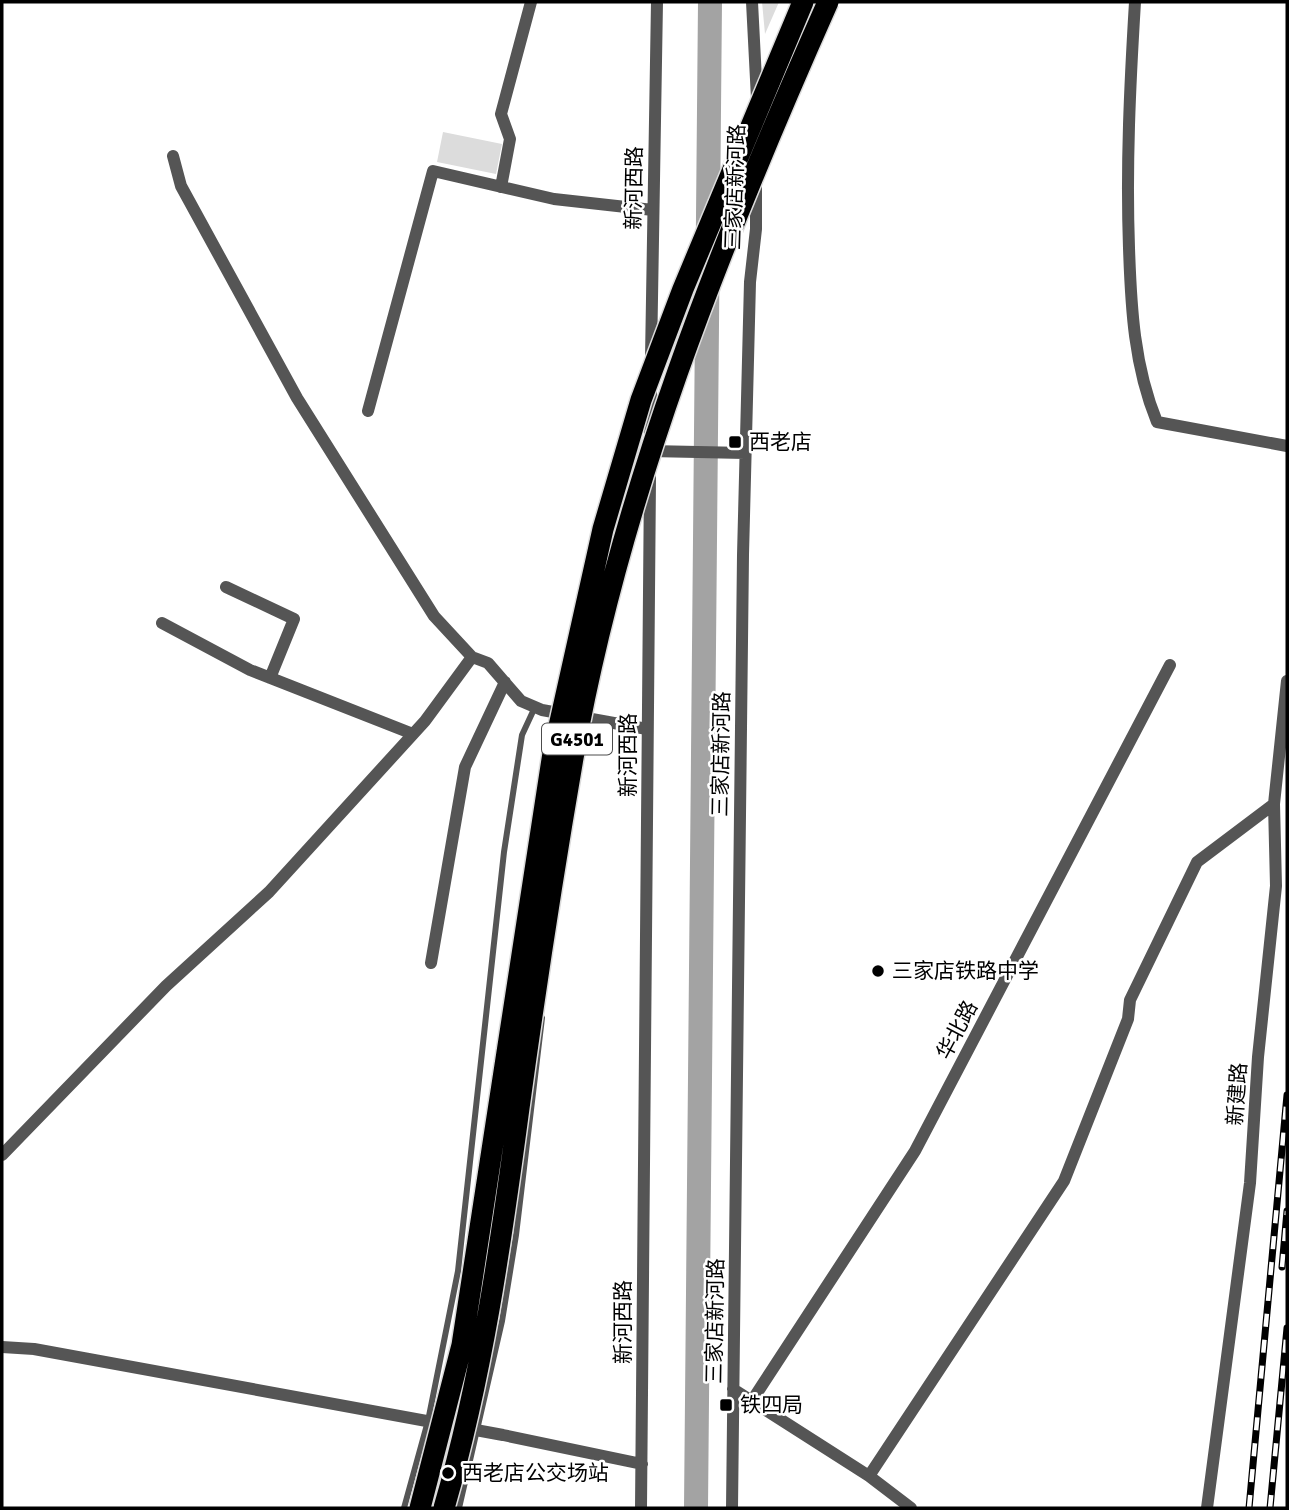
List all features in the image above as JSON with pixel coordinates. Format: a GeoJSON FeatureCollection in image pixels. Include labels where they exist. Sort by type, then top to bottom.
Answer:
{"type":"FeatureCollection","features":[{"type":"Feature","properties":{"kind":"highway","name":"G4501"},"geometry":{"type":"LineString","coordinates":[[420,1508],[462,1345],[552,753],[603,529],[641,400],[683,289],[803,2]]}},
{"type":"Feature","properties":{"kind":"highway","name":"G4501"},"geometry":{"type":"LineString","coordinates":[[444,1508],[483,1349],[503,1238],[520,1106],[574,757],[596,647],[663,408],[714,273],[828,2]]}},
{"type":"Feature","properties":{"kind":"street"},"geometry":{"type":"LineString","coordinates":[[500,187],[510,139],[501,114],[531,2]]}},
{"type":"Feature","properties":{"kind":"street","name":"新河西路"},"geometry":{"type":"LineString","coordinates":[[641,1508],[647,729],[657,2]]}},
{"type":"Feature","properties":{"kind":"street","name":"三家店新河路"},"geometry":{"type":"LineString","coordinates":[[732,1508],[745,453],[750,282],[756,229],[757,70],[752,2]]}},
{"type":"Feature","properties":{"kind":"street"},"geometry":{"type":"LineString","coordinates":[[1135,2],[1126,157],[1131,319],[1144,391],[1157,422],[1287,446]]}},
{"type":"Feature","properties":{"kind":"street"},"geometry":{"type":"LineString","coordinates":[[173,156],[181,186],[297,398],[434,616],[472,657],[488,663],[521,701],[535,707],[647,729]]}},
{"type":"Feature","properties":{"kind":"street"},"geometry":{"type":"LineString","coordinates":[[368,411],[433,171],[554,200],[653,210]]}},
{"type":"Feature","properties":{"kind":"street"},"geometry":{"type":"LineString","coordinates":[[650,451],[745,453]]}},
{"type":"Feature","properties":{"kind":"street"},"geometry":{"type":"LineString","coordinates":[[226,587],[294,619],[270,678]]}},
{"type":"Feature","properties":{"kind":"street"},"geometry":{"type":"LineString","coordinates":[[162,623],[270,678],[413,734]]}},
{"type":"Feature","properties":{"kind":"street"},"geometry":{"type":"LineString","coordinates":[[2,1155],[166,986],[269,892],[413,734],[472,657]]}},
{"type":"Feature","properties":{"kind":"street","name":"华北路"},"geometry":{"type":"LineString","coordinates":[[753,1399],[915,1151],[1170,665]]}},
{"type":"Feature","properties":{"kind":"street","name":"新建路"},"geometry":{"type":"LineString","coordinates":[[1207,1508],[1250,1184],[1258,1057],[1276,886],[1274,804],[1287,681]]}},
{"type":"Feature","properties":{"kind":"street"},"geometry":{"type":"LineString","coordinates":[[431,963],[466,767],[505,682]]}},
{"type":"Feature","properties":{"kind":"street"},"geometry":{"type":"LineString","coordinates":[[869,1476],[1064,1181],[1128,1019],[1130,1000],[1197,862],[1274,804]]}},
{"type":"Feature","properties":{"kind":"street"},"geometry":{"type":"LineString","coordinates":[[2,1347],[34,1349],[479,1430],[642,1465]]}},
{"type":"Feature","properties":{"kind":"street"},"geometry":{"type":"LineString","coordinates":[[733,1389],[753,1399],[869,1476],[911,1508]]}},
{"type":"Feature","properties":{"kind":"lane"},"geometry":{"type":"LineString","coordinates":[[404,1508],[428,1421],[458,1271],[504,852],[522,735],[535,707]]}},
{"type":"Feature","properties":{"kind":"lane"},"geometry":{"type":"LineString","coordinates":[[549,966],[565,834],[586,718]]}},
{"type":"Feature","properties":{"kind":"lane"},"geometry":{"type":"LineString","coordinates":[[459,1508],[479,1430],[516,1235],[544,1005]]}},
{"type":"Feature","properties":{"kind":"shaded area"},"geometry":{"type":"Polygon","coordinates":[[[762,2],[779,2],[765,34],[762,2]]]}},
{"type":"Feature","properties":{"kind":"shaded area"},"geometry":{"type":"Polygon","coordinates":[[[443,132],[502,144],[496,174],[437,162],[443,132]]]}},
{"type":"Feature","properties":{"kind":"waterway"},"geometry":{"type":"LineString","coordinates":[[696,1508],[710,2]]}},
{"type":"Feature","properties":{"kind":"railway"},"geometry":{"type":"LineString","coordinates":[[1249,1508],[1287,1095]]}},
{"type":"Feature","properties":{"kind":"railway"},"geometry":{"type":"LineString","coordinates":[[1282,1267],[1287,1211]]}},
{"type":"Feature","properties":{"kind":"railway"},"geometry":{"type":"LineString","coordinates":[[1270,1508],[1287,1328]]}},
{"type":"Feature","properties":{"kind":"place","name":"西老店"},"geometry":{"type":"Point","coordinates":[735,442]}},
{"type":"Feature","properties":{"kind":"place","name":"三家店铁路中学"},"geometry":{"type":"Point","coordinates":[878,971]}},
{"type":"Feature","properties":{"kind":"place","name":"铁四局"},"geometry":{"type":"Point","coordinates":[726,1405]}},
{"type":"Feature","properties":{"kind":"place","name":"西老店公交场站"},"geometry":{"type":"Point","coordinates":[448,1473]}}]}
